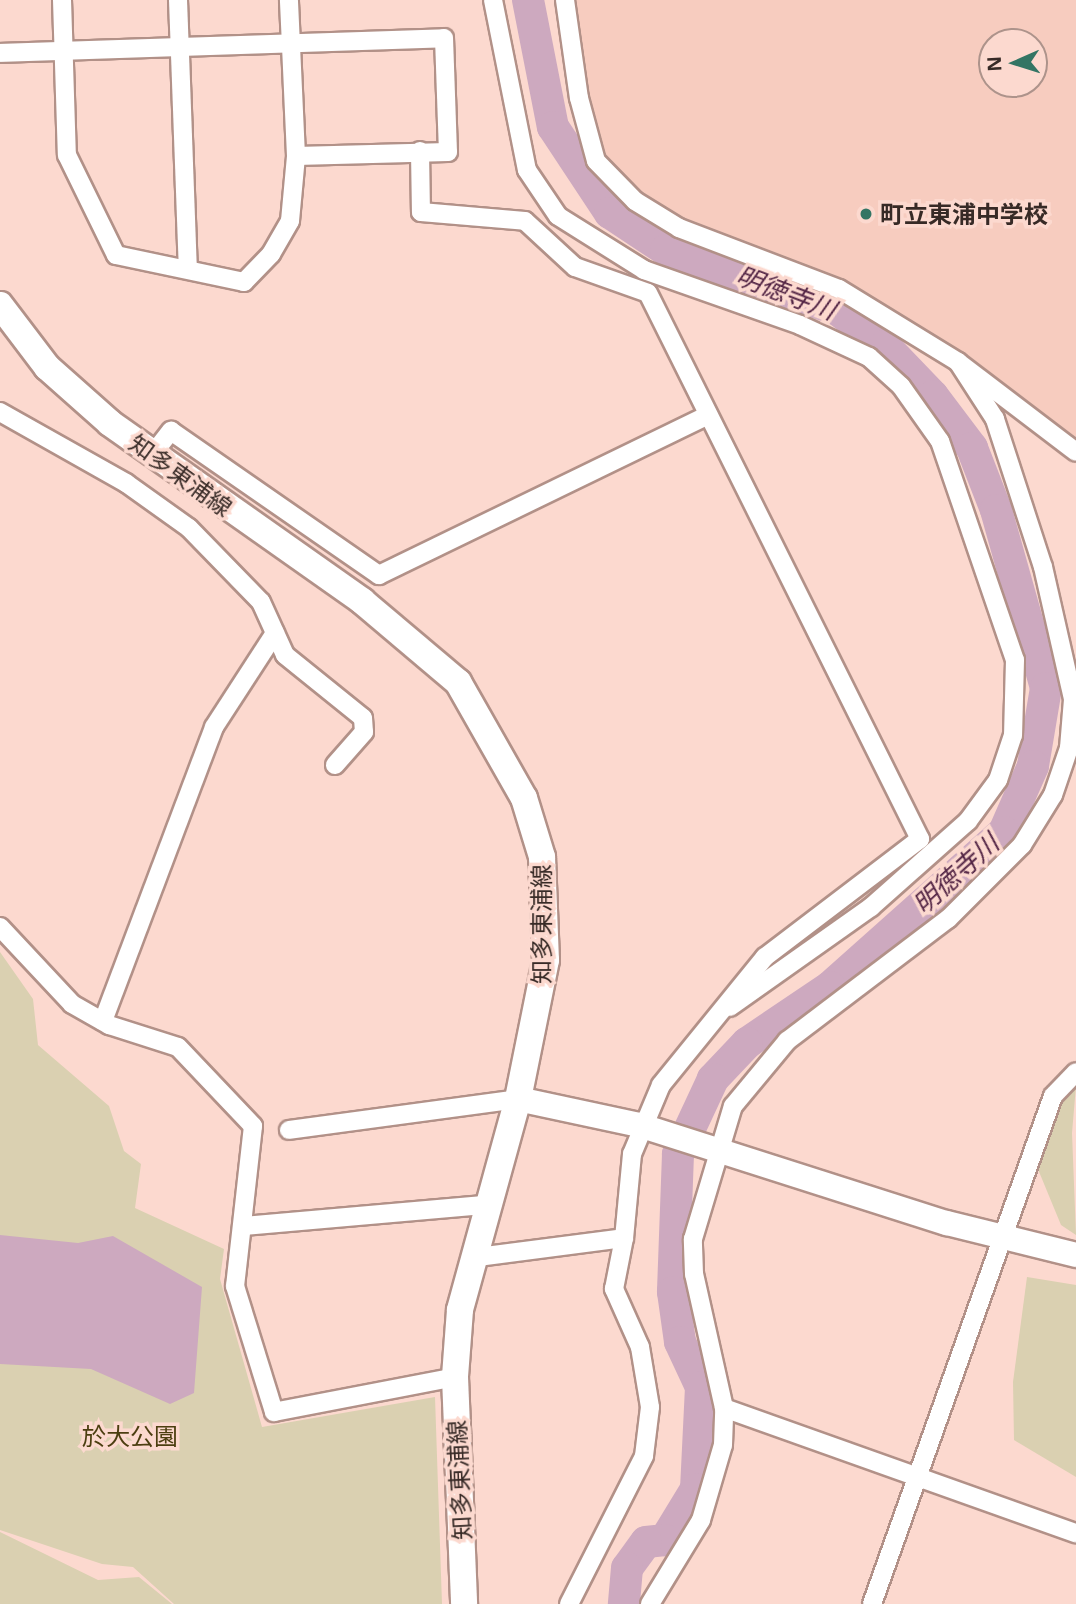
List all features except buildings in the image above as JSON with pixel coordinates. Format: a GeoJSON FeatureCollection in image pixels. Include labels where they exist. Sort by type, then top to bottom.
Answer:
{"type":"FeatureCollection","features":[{"type":"Feature","properties":{"kind":"main road","name":"知多東浦線"},"geometry":{"type":"LineString","coordinates":[[0,305],[47,367],[152,454],[362,601],[458,682],[482,716],[524,798],[542,857],[546,960],[518,1099],[471,1258],[455,1377],[464,1604]]}},
{"type":"Feature","properties":{"kind":"street"},"geometry":{"type":"LineString","coordinates":[[62,0],[67,155],[116,256],[188,268],[244,282],[271,254],[290,221],[296,156],[289,0]]}},
{"type":"Feature","properties":{"kind":"street"},"geometry":{"type":"LineString","coordinates":[[178,0],[188,268]]}},
{"type":"Feature","properties":{"kind":"street"},"geometry":{"type":"LineString","coordinates":[[493,0],[527,170],[558,216],[644,270],[800,324],[869,357],[901,386],[940,442],[1015,660],[1013,735],[998,780],[968,821],[872,907],[706,1024]]}},
{"type":"Feature","properties":{"kind":"street"},"geometry":{"type":"LineString","coordinates":[[565,0],[579,99],[596,161],[635,201],[678,228],[839,289],[958,362],[1076,452]]}},
{"type":"Feature","properties":{"kind":"street"},"geometry":{"type":"LineString","coordinates":[[0,53],[290,41],[444,38],[448,152],[296,156]]}},
{"type":"Feature","properties":{"kind":"street"},"geometry":{"type":"LineString","coordinates":[[420,151],[421,212],[526,221],[575,267],[648,293],[920,839],[765,957],[706,1024],[639,1125],[624,1238],[614,1289],[640,1347],[650,1407],[644,1455],[569,1604]]}},
{"type":"Feature","properties":{"kind":"street"},"geometry":{"type":"LineString","coordinates":[[650,1604],[701,1520],[723,1445],[724,1408],[694,1274],[693,1239],[715,1151],[733,1106],[787,1041],[948,919],[1022,845],[1053,795],[1065,760],[1074,699],[1043,567],[995,419],[958,362]]}},
{"type":"Feature","properties":{"kind":"street"},"geometry":{"type":"LineString","coordinates":[[0,412],[126,483],[189,528],[261,601],[285,655],[363,718],[364,732],[335,765]]}},
{"type":"Feature","properties":{"kind":"street"},"geometry":{"type":"LineString","coordinates":[[152,454],[171,431],[379,575],[708,415]]}},
{"type":"Feature","properties":{"kind":"street"},"geometry":{"type":"LineString","coordinates":[[103,1021],[214,727],[275,633]]}},
{"type":"Feature","properties":{"kind":"street"},"geometry":{"type":"LineString","coordinates":[[0,928],[45,982],[103,1021],[178,1047],[244,1112],[253,1126],[244,1226],[235,1286],[274,1412],[455,1377]]}},
{"type":"Feature","properties":{"kind":"street"},"geometry":{"type":"LineString","coordinates":[[872,1604],[916,1475],[1007,1238],[1053,1096],[1076,1072]]}},
{"type":"Feature","properties":{"kind":"street"},"geometry":{"type":"LineString","coordinates":[[289,1130],[518,1099],[639,1125],[715,1151],[1007,1238],[1076,1255]]}},
{"type":"Feature","properties":{"kind":"street"},"geometry":{"type":"LineString","coordinates":[[244,1226],[486,1205]]}},
{"type":"Feature","properties":{"kind":"street"},"geometry":{"type":"LineString","coordinates":[[471,1258],[624,1238]]}},
{"type":"Feature","properties":{"kind":"street"},"geometry":{"type":"LineString","coordinates":[[724,1408],[1076,1533]]}},
{"type":"Feature","properties":{"kind":"shaded area","name":"町立東浦中学校"},"geometry":{"type":"Polygon","coordinates":[[[563,0],[1076,0],[1076,452],[839,289],[678,228],[596,161],[563,0]]]}},
{"type":"Feature","properties":{"kind":"shaded area"},"geometry":{"type":"Polygon","coordinates":[[[0,1235],[78,1243],[113,1236],[202,1287],[194,1393],[170,1404],[91,1369],[0,1364],[0,1235]]]}},
{"type":"Feature","properties":{"kind":"green space","name":"於大公園"},"geometry":{"type":"Polygon","coordinates":[[[0,952],[33,999],[38,1045],[109,1106],[124,1151],[141,1164],[135,1208],[224,1249],[220,1279],[262,1427],[435,1397],[442,1604],[174,1604],[133,1567],[102,1564],[0,1530],[0,952]]]}},
{"type":"Feature","properties":{"kind":"green space"},"geometry":{"type":"Polygon","coordinates":[[[1076,1086],[1072,1133],[1076,1235],[1061,1225],[1035,1162],[1063,1096],[1076,1086]]]}},
{"type":"Feature","properties":{"kind":"green space"},"geometry":{"type":"Polygon","coordinates":[[[1027,1277],[1076,1285],[1076,1477],[1014,1440],[1013,1382],[1027,1277]]]}},
{"type":"Feature","properties":{"kind":"green space"},"geometry":{"type":"Polygon","coordinates":[[[0,1532],[98,1580],[139,1577],[172,1604],[0,1604],[0,1532]]]}},
{"type":"Feature","properties":{"kind":"waterway","name":"明徳寺川"},"geometry":{"type":"LineString","coordinates":[[528,0],[553,127],[610,213],[666,250],[838,310],[885,346],[933,396],[972,448],[996,510],[1046,688],[1033,766],[1004,832],[830,987],[747,1043],[713,1079],[678,1154],[673,1292],[680,1342],[701,1387],[696,1489],[665,1540],[646,1542],[627,1568],[624,1604]]}},
{"type":"Feature","properties":{"kind":"place","name":"町立東浦中学校"},"geometry":{"type":"Point","coordinates":[866,214]}}]}
